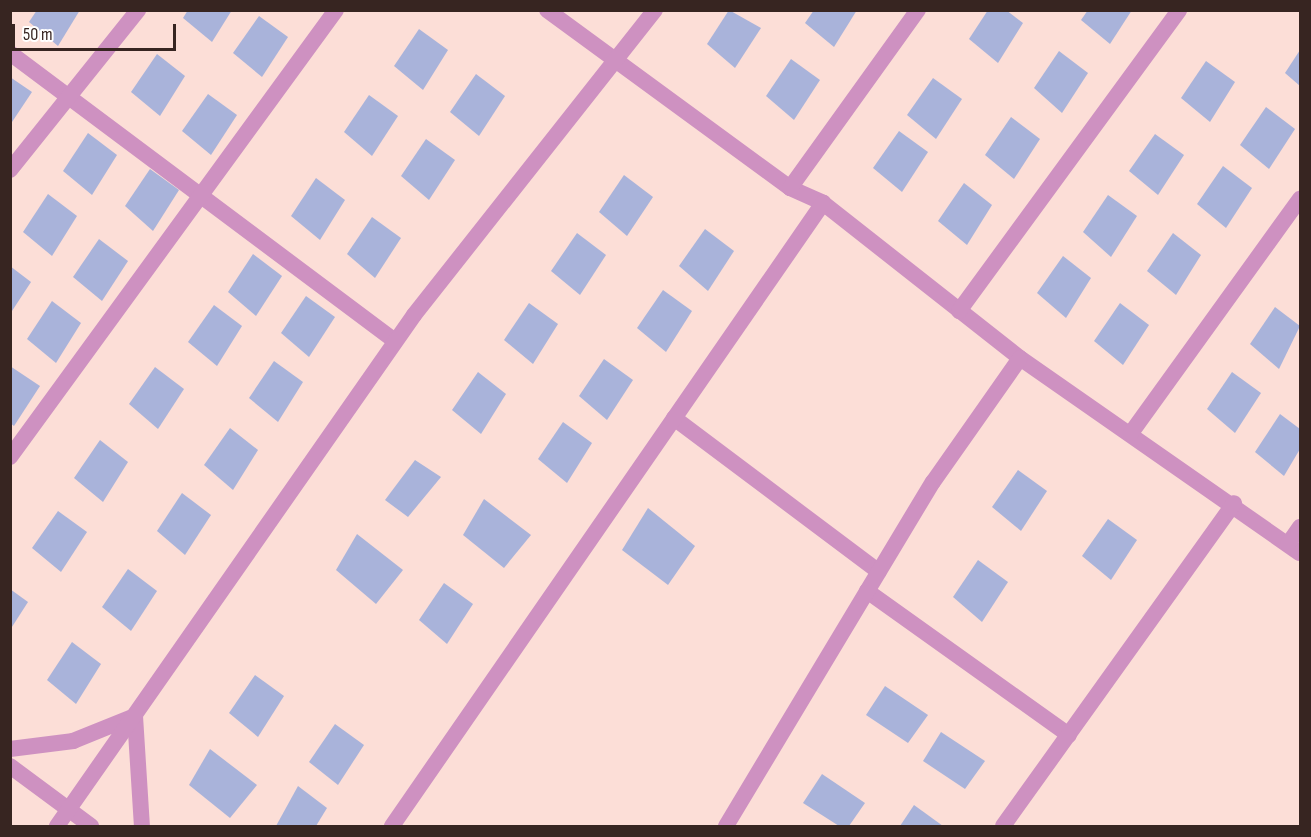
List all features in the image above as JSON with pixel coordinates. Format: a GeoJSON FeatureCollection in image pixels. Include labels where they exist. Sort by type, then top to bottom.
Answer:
{"type":"FeatureCollection","features":[{"type":"Feature","properties":{"kind":"street"},"geometry":{"type":"LineString","coordinates":[[10,170],[71,97],[138,10]]}},
{"type":"Feature","properties":{"kind":"street"},"geometry":{"type":"LineString","coordinates":[[10,457],[336,10]]}},
{"type":"Feature","properties":{"kind":"street"},"geometry":{"type":"LineString","coordinates":[[548,10],[616,63],[790,188],[823,203],[1020,358],[1234,503],[1294,549],[1300,527]]}},
{"type":"Feature","properties":{"kind":"street"},"geometry":{"type":"LineString","coordinates":[[57,826],[395,341],[616,63],[655,10]]}},
{"type":"Feature","properties":{"kind":"street"},"geometry":{"type":"LineString","coordinates":[[790,188],[918,10]]}},
{"type":"Feature","properties":{"kind":"street"},"geometry":{"type":"LineString","coordinates":[[959,311],[1179,10]]}},
{"type":"Feature","properties":{"kind":"street"},"geometry":{"type":"LineString","coordinates":[[10,53],[395,341]]}},
{"type":"Feature","properties":{"kind":"street"},"geometry":{"type":"LineString","coordinates":[[1131,433],[1300,199]]}},
{"type":"Feature","properties":{"kind":"street"},"geometry":{"type":"LineString","coordinates":[[392,826],[823,203]]}},
{"type":"Feature","properties":{"kind":"street"},"geometry":{"type":"LineString","coordinates":[[726,826],[933,482],[1020,358]]}},
{"type":"Feature","properties":{"kind":"street"},"geometry":{"type":"LineString","coordinates":[[674,418],[879,572]]}},
{"type":"Feature","properties":{"kind":"street"},"geometry":{"type":"LineString","coordinates":[[1003,826],[1234,503]]}},
{"type":"Feature","properties":{"kind":"street"},"geometry":{"type":"LineString","coordinates":[[867,591],[1069,735]]}},
{"type":"Feature","properties":{"kind":"street"},"geometry":{"type":"LineString","coordinates":[[10,749],[73,741],[135,716]]}},
{"type":"Feature","properties":{"kind":"street"},"geometry":{"type":"LineString","coordinates":[[135,716],[142,826]]}},
{"type":"Feature","properties":{"kind":"street"},"geometry":{"type":"LineString","coordinates":[[10,766],[67,811],[91,826]]}},
{"type":"Feature","properties":{"kind":"building"},"geometry":{"type":"Polygon","coordinates":[[[37,10],[80,10],[58,46],[29,22],[37,10]]]}},
{"type":"Feature","properties":{"kind":"building"},"geometry":{"type":"Polygon","coordinates":[[[188,10],[232,10],[212,42],[183,18],[188,10]]]}},
{"type":"Feature","properties":{"kind":"building"},"geometry":{"type":"Polygon","coordinates":[[[729,10],[761,28],[735,68],[707,44],[729,10]]]}},
{"type":"Feature","properties":{"kind":"building"},"geometry":{"type":"Polygon","coordinates":[[[814,10],[857,10],[834,47],[805,23],[814,10]]]}},
{"type":"Feature","properties":{"kind":"building"},"geometry":{"type":"Polygon","coordinates":[[[988,10],[1006,10],[1023,23],[998,63],[969,39],[988,10]]]}},
{"type":"Feature","properties":{"kind":"building"},"geometry":{"type":"Polygon","coordinates":[[[1088,10],[1132,10],[1110,44],[1081,20],[1088,10]]]}},
{"type":"Feature","properties":{"kind":"building"},"geometry":{"type":"Polygon","coordinates":[[[259,16],[288,37],[262,77],[233,53],[259,16]]]}},
{"type":"Feature","properties":{"kind":"building"},"geometry":{"type":"Polygon","coordinates":[[[419,29],[448,50],[423,90],[394,66],[419,29]]]}},
{"type":"Feature","properties":{"kind":"building"},"geometry":{"type":"Polygon","coordinates":[[[1300,50],[1300,86],[1285,73],[1300,50]]]}},
{"type":"Feature","properties":{"kind":"building"},"geometry":{"type":"Polygon","coordinates":[[[1059,51],[1088,73],[1062,113],[1034,88],[1059,51]]]}},
{"type":"Feature","properties":{"kind":"building"},"geometry":{"type":"Polygon","coordinates":[[[157,54],[185,76],[160,116],[131,92],[157,54]]]}},
{"type":"Feature","properties":{"kind":"building"},"geometry":{"type":"Polygon","coordinates":[[[791,59],[820,80],[794,120],[766,96],[791,59]]]}},
{"type":"Feature","properties":{"kind":"building"},"geometry":{"type":"Polygon","coordinates":[[[1206,61],[1235,82],[1210,122],[1181,98],[1206,61]]]}},
{"type":"Feature","properties":{"kind":"building"},"geometry":{"type":"Polygon","coordinates":[[[476,74],[505,96],[479,136],[450,112],[476,74]]]}},
{"type":"Feature","properties":{"kind":"building"},"geometry":{"type":"Polygon","coordinates":[[[10,77],[32,92],[10,125],[10,77]]]}},
{"type":"Feature","properties":{"kind":"building"},"geometry":{"type":"Polygon","coordinates":[[[933,78],[962,99],[936,139],[907,115],[933,78]]]}},
{"type":"Feature","properties":{"kind":"building"},"geometry":{"type":"Polygon","coordinates":[[[208,94],[237,115],[211,155],[182,131],[208,94]]]}},
{"type":"Feature","properties":{"kind":"building"},"geometry":{"type":"Polygon","coordinates":[[[369,95],[398,116],[372,156],[344,132],[369,95]]]}},
{"type":"Feature","properties":{"kind":"building"},"geometry":{"type":"Polygon","coordinates":[[[1266,107],[1295,129],[1269,169],[1240,145],[1266,107]]]}},
{"type":"Feature","properties":{"kind":"building"},"geometry":{"type":"Polygon","coordinates":[[[1011,117],[1040,139],[1014,179],[985,155],[1011,117]]]}},
{"type":"Feature","properties":{"kind":"building"},"geometry":{"type":"Polygon","coordinates":[[[899,131],[928,152],[902,192],[873,168],[899,131]]]}},
{"type":"Feature","properties":{"kind":"building"},"geometry":{"type":"Polygon","coordinates":[[[88,133],[117,155],[92,195],[63,171],[88,133]]]}},
{"type":"Feature","properties":{"kind":"building"},"geometry":{"type":"Polygon","coordinates":[[[1155,134],[1184,155],[1158,195],[1129,171],[1155,134]]]}},
{"type":"Feature","properties":{"kind":"building"},"geometry":{"type":"Polygon","coordinates":[[[426,139],[455,160],[429,200],[401,176],[426,139]]]}},
{"type":"Feature","properties":{"kind":"building"},"geometry":{"type":"Polygon","coordinates":[[[1223,166],[1252,188],[1226,228],[1197,204],[1223,166]]]}},
{"type":"Feature","properties":{"kind":"building"},"geometry":{"type":"Polygon","coordinates":[[[150,169],[179,190],[153,231],[125,206],[150,169]]]}},
{"type":"Feature","properties":{"kind":"building"},"geometry":{"type":"Polygon","coordinates":[[[624,175],[653,197],[627,236],[599,212],[624,175]]]}},
{"type":"Feature","properties":{"kind":"building"},"geometry":{"type":"Polygon","coordinates":[[[316,178],[345,200],[320,240],[291,216],[316,178]]]}},
{"type":"Feature","properties":{"kind":"building"},"geometry":{"type":"Polygon","coordinates":[[[964,183],[992,205],[967,245],[938,221],[964,183]]]}},
{"type":"Feature","properties":{"kind":"building"},"geometry":{"type":"Polygon","coordinates":[[[48,194],[77,216],[52,256],[23,232],[48,194]]]}},
{"type":"Feature","properties":{"kind":"building"},"geometry":{"type":"Polygon","coordinates":[[[1108,195],[1137,216],[1111,257],[1083,232],[1108,195]]]}},
{"type":"Feature","properties":{"kind":"building"},"geometry":{"type":"Polygon","coordinates":[[[372,217],[401,238],[375,278],[347,254],[372,217]]]}},
{"type":"Feature","properties":{"kind":"building"},"geometry":{"type":"Polygon","coordinates":[[[705,229],[734,251],[708,291],[679,266],[705,229]]]}},
{"type":"Feature","properties":{"kind":"building"},"geometry":{"type":"Polygon","coordinates":[[[577,233],[606,255],[580,295],[551,271],[577,233]]]}},
{"type":"Feature","properties":{"kind":"building"},"geometry":{"type":"Polygon","coordinates":[[[1173,233],[1201,255],[1176,295],[1147,271],[1173,233]]]}},
{"type":"Feature","properties":{"kind":"building"},"geometry":{"type":"Polygon","coordinates":[[[99,239],[128,261],[102,301],[73,277],[99,239]]]}},
{"type":"Feature","properties":{"kind":"building"},"geometry":{"type":"Polygon","coordinates":[[[253,254],[282,276],[256,316],[228,292],[253,254]]]}},
{"type":"Feature","properties":{"kind":"building"},"geometry":{"type":"Polygon","coordinates":[[[1063,256],[1091,278],[1066,318],[1037,293],[1063,256]]]}},
{"type":"Feature","properties":{"kind":"building"},"geometry":{"type":"Polygon","coordinates":[[[10,266],[31,282],[10,314],[10,266]]]}},
{"type":"Feature","properties":{"kind":"building"},"geometry":{"type":"Polygon","coordinates":[[[663,290],[692,311],[666,352],[637,328],[663,290]]]}},
{"type":"Feature","properties":{"kind":"building"},"geometry":{"type":"Polygon","coordinates":[[[306,296],[335,317],[309,357],[281,333],[306,296]]]}},
{"type":"Feature","properties":{"kind":"building"},"geometry":{"type":"Polygon","coordinates":[[[52,301],[81,323],[56,363],[27,339],[52,301]]]}},
{"type":"Feature","properties":{"kind":"building"},"geometry":{"type":"Polygon","coordinates":[[[529,303],[558,324],[533,364],[504,340],[529,303]]]}},
{"type":"Feature","properties":{"kind":"building"},"geometry":{"type":"Polygon","coordinates":[[[1120,303],[1149,325],[1123,365],[1094,341],[1120,303]]]}},
{"type":"Feature","properties":{"kind":"building"},"geometry":{"type":"Polygon","coordinates":[[[214,305],[242,326],[217,366],[188,342],[214,305]]]}},
{"type":"Feature","properties":{"kind":"building"},"geometry":{"type":"Polygon","coordinates":[[[1275,307],[1300,326],[1279,369],[1250,344],[1275,307]]]}},
{"type":"Feature","properties":{"kind":"building"},"geometry":{"type":"Polygon","coordinates":[[[604,359],[633,380],[607,420],[579,396],[604,359]]]}},
{"type":"Feature","properties":{"kind":"building"},"geometry":{"type":"Polygon","coordinates":[[[274,361],[303,382],[278,422],[249,398],[274,361]]]}},
{"type":"Feature","properties":{"kind":"building"},"geometry":{"type":"Polygon","coordinates":[[[10,366],[40,386],[14,426],[10,423],[10,366]]]}},
{"type":"Feature","properties":{"kind":"building"},"geometry":{"type":"Polygon","coordinates":[[[155,367],[184,389],[158,429],[129,404],[155,367]]]}},
{"type":"Feature","properties":{"kind":"building"},"geometry":{"type":"Polygon","coordinates":[[[478,372],[506,394],[481,434],[452,410],[478,372]]]}},
{"type":"Feature","properties":{"kind":"building"},"geometry":{"type":"Polygon","coordinates":[[[1232,372],[1261,393],[1235,433],[1207,409],[1232,372]]]}},
{"type":"Feature","properties":{"kind":"building"},"geometry":{"type":"Polygon","coordinates":[[[1280,414],[1300,429],[1300,449],[1284,476],[1255,452],[1280,414]]]}},
{"type":"Feature","properties":{"kind":"building"},"geometry":{"type":"Polygon","coordinates":[[[563,422],[592,443],[567,483],[538,459],[563,422]]]}},
{"type":"Feature","properties":{"kind":"building"},"geometry":{"type":"Polygon","coordinates":[[[230,428],[258,450],[233,490],[204,465],[230,428]]]}},
{"type":"Feature","properties":{"kind":"building"},"geometry":{"type":"Polygon","coordinates":[[[100,440],[128,462],[103,502],[74,478],[100,440]]]}},
{"type":"Feature","properties":{"kind":"building"},"geometry":{"type":"Polygon","coordinates":[[[415,460],[441,477],[408,517],[385,500],[415,460]]]}},
{"type":"Feature","properties":{"kind":"building"},"geometry":{"type":"Polygon","coordinates":[[[1018,470],[1047,491],[1021,531],[992,507],[1018,470]]]}},
{"type":"Feature","properties":{"kind":"building"},"geometry":{"type":"Polygon","coordinates":[[[182,493],[211,515],[185,555],[157,531],[182,493]]]}},
{"type":"Feature","properties":{"kind":"building"},"geometry":{"type":"Polygon","coordinates":[[[484,499],[531,535],[504,568],[463,535],[484,499]]]}},
{"type":"Feature","properties":{"kind":"building"},"geometry":{"type":"Polygon","coordinates":[[[648,508],[695,546],[668,585],[622,550],[648,508]]]}},
{"type":"Feature","properties":{"kind":"building"},"geometry":{"type":"Polygon","coordinates":[[[58,511],[87,532],[61,572],[32,548],[58,511]]]}},
{"type":"Feature","properties":{"kind":"building"},"geometry":{"type":"Polygon","coordinates":[[[1108,519],[1137,540],[1111,580],[1082,556],[1108,519]]]}},
{"type":"Feature","properties":{"kind":"building"},"geometry":{"type":"Polygon","coordinates":[[[357,534],[403,570],[376,604],[336,570],[357,534]]]}},
{"type":"Feature","properties":{"kind":"building"},"geometry":{"type":"Polygon","coordinates":[[[978,560],[1008,582],[982,622],[953,597],[978,560]]]}},
{"type":"Feature","properties":{"kind":"building"},"geometry":{"type":"Polygon","coordinates":[[[128,569],[157,591],[131,631],[102,607],[128,569]]]}},
{"type":"Feature","properties":{"kind":"building"},"geometry":{"type":"Polygon","coordinates":[[[444,583],[473,604],[447,644],[419,620],[444,583]]]}},
{"type":"Feature","properties":{"kind":"building"},"geometry":{"type":"Polygon","coordinates":[[[10,589],[28,602],[10,630],[10,589]]]}},
{"type":"Feature","properties":{"kind":"building"},"geometry":{"type":"Polygon","coordinates":[[[72,642],[101,664],[76,704],[47,680],[72,642]]]}},
{"type":"Feature","properties":{"kind":"building"},"geometry":{"type":"Polygon","coordinates":[[[255,675],[284,696],[258,737],[229,713],[255,675]]]}},
{"type":"Feature","properties":{"kind":"building"},"geometry":{"type":"Polygon","coordinates":[[[885,686],[928,715],[908,743],[866,715],[885,686]]]}},
{"type":"Feature","properties":{"kind":"building"},"geometry":{"type":"Polygon","coordinates":[[[335,724],[364,745],[338,785],[309,762],[335,724]]]}},
{"type":"Feature","properties":{"kind":"building"},"geometry":{"type":"Polygon","coordinates":[[[941,732],[985,761],[965,789],[923,761],[941,732]]]}},
{"type":"Feature","properties":{"kind":"building"},"geometry":{"type":"Polygon","coordinates":[[[210,749],[257,785],[230,818],[189,785],[210,749]]]}},
{"type":"Feature","properties":{"kind":"building"},"geometry":{"type":"Polygon","coordinates":[[[822,774],[865,803],[849,826],[839,826],[803,803],[822,774]]]}},
{"type":"Feature","properties":{"kind":"building"},"geometry":{"type":"Polygon","coordinates":[[[298,786],[327,808],[316,826],[276,826],[298,786]]]}},
{"type":"Feature","properties":{"kind":"building"},"geometry":{"type":"Polygon","coordinates":[[[914,805],[943,826],[900,826],[914,805]]]}}]}
